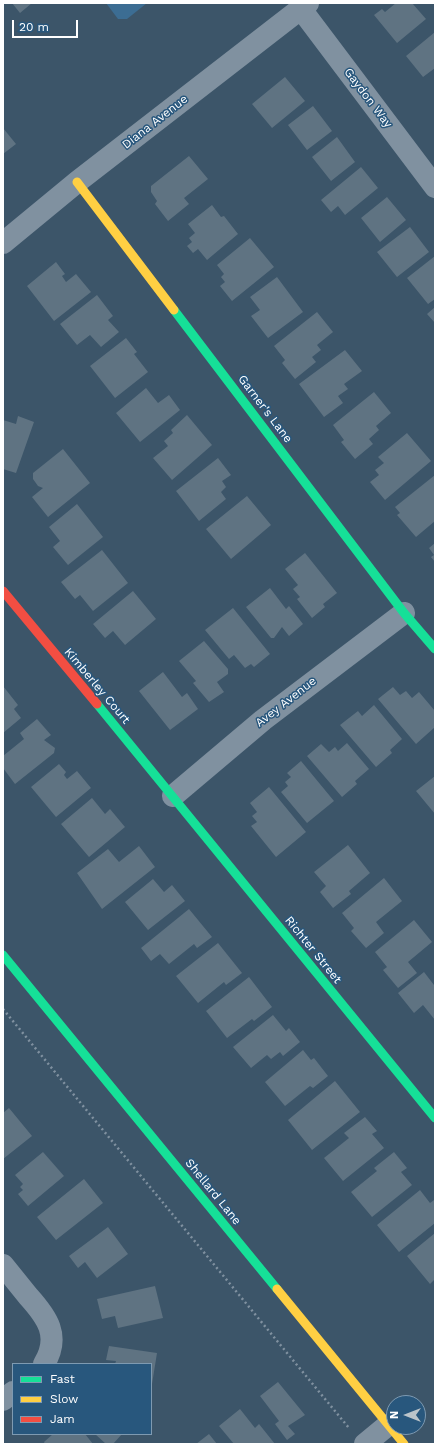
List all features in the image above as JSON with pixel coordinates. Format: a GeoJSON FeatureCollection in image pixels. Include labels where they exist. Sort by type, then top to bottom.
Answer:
{"type":"FeatureCollection","features":[{"type":"Feature","properties":{"kind":"street","name":"Diana Avenue"},"geometry":{"type":"LineString","coordinates":[[3,243],[77,182],[305,6]]}},
{"type":"Feature","properties":{"kind":"street","name":"Gaydon Way"},"geometry":{"type":"LineString","coordinates":[[305,6],[435,187]]}},
{"type":"Feature","properties":{"kind":"street","name":"Garner's Lane"},"geometry":{"type":"LineString","coordinates":[[77,182],[404,613],[435,649]]}},
{"type":"Feature","properties":{"kind":"street","name":"Kimberley Court"},"geometry":{"type":"LineString","coordinates":[[3,591],[173,796]]}},
{"type":"Feature","properties":{"kind":"street","name":"Avey Avenue"},"geometry":{"type":"LineString","coordinates":[[173,796],[262,720],[404,613]]}},
{"type":"Feature","properties":{"kind":"street","name":"Richter Street"},"geometry":{"type":"LineString","coordinates":[[173,796],[435,1118]]}},
{"type":"Feature","properties":{"kind":"street","name":"Shellard Lane"},"geometry":{"type":"LineString","coordinates":[[3,955],[386,1423]]}},
{"type":"Feature","properties":{"kind":"street"},"geometry":{"type":"LineString","coordinates":[[3,1265],[46,1317],[51,1330],[52,1345],[45,1363]]}},
{"type":"Feature","properties":{"kind":"street"},"geometry":{"type":"LineString","coordinates":[[3,1400],[12,1393]]}},
{"type":"Feature","properties":{"kind":"street"},"geometry":{"type":"LineString","coordinates":[[358,1437],[386,1426]]}},
{"type":"Feature","properties":{"kind":"street","name":"Shellard Lane"},"geometry":{"type":"LineString","coordinates":[[396,1435],[404,1444]]}},
{"type":"Feature","properties":{"kind":"path"},"geometry":{"type":"LineString","coordinates":[[3,1009],[358,1437]]}},
{"type":"Feature","properties":{"kind":"shaded area"},"geometry":{"type":"Polygon","coordinates":[[[106,3],[147,3],[127,19],[118,19],[106,3]]]}},
{"type":"Feature","properties":{"kind":"building"},"geometry":{"type":"Polygon","coordinates":[[[12,3],[32,3],[20,13],[12,3]]]}},
{"type":"Feature","properties":{"kind":"building"},"geometry":{"type":"Polygon","coordinates":[[[396,3],[412,3],[426,19],[397,43],[374,15],[382,9],[385,12],[396,3]]]}},
{"type":"Feature","properties":{"kind":"building"},"geometry":{"type":"Polygon","coordinates":[[[435,32],[435,68],[423,77],[406,56],[435,32]]]}},
{"type":"Feature","properties":{"kind":"building"},"geometry":{"type":"Polygon","coordinates":[[[285,77],[305,101],[272,128],[252,104],[285,77]]]}},
{"type":"Feature","properties":{"kind":"building"},"geometry":{"type":"Polygon","coordinates":[[[313,106],[332,131],[307,150],[288,125],[313,106]]]}},
{"type":"Feature","properties":{"kind":"building"},"geometry":{"type":"Polygon","coordinates":[[[3,128],[16,144],[3,154],[3,128]]]}},
{"type":"Feature","properties":{"kind":"building"},"geometry":{"type":"Polygon","coordinates":[[[337,137],[355,162],[331,181],[312,157],[337,137]]]}},
{"type":"Feature","properties":{"kind":"building"},"geometry":{"type":"Polygon","coordinates":[[[189,156],[208,179],[184,198],[189,204],[168,221],[155,204],[157,201],[151,192],[151,186],[189,156]]]}},
{"type":"Feature","properties":{"kind":"building"},"geometry":{"type":"Polygon","coordinates":[[[361,167],[378,188],[345,215],[338,206],[331,212],[321,200],[361,167]]]}},
{"type":"Feature","properties":{"kind":"building"},"geometry":{"type":"Polygon","coordinates":[[[387,197],[406,220],[380,242],[361,218],[387,197]]]}},
{"type":"Feature","properties":{"kind":"building"},"geometry":{"type":"Polygon","coordinates":[[[212,205],[221,217],[224,216],[238,234],[207,260],[198,249],[193,253],[187,246],[192,242],[189,238],[195,233],[188,224],[212,205]]]}},
{"type":"Feature","properties":{"kind":"building"},"geometry":{"type":"Polygon","coordinates":[[[410,227],[429,252],[397,277],[377,252],[410,227]]]}},
{"type":"Feature","properties":{"kind":"building"},"geometry":{"type":"Polygon","coordinates":[[[250,238],[274,267],[232,301],[220,286],[225,282],[221,277],[224,274],[217,265],[250,238]]]}},
{"type":"Feature","properties":{"kind":"building"},"geometry":{"type":"Polygon","coordinates":[[[435,256],[435,299],[428,304],[407,278],[435,256]]]}},
{"type":"Feature","properties":{"kind":"building"},"geometry":{"type":"Polygon","coordinates":[[[56,262],[65,274],[62,276],[66,282],[76,274],[91,292],[54,321],[27,286],[56,262]]]}},
{"type":"Feature","properties":{"kind":"building"},"geometry":{"type":"Polygon","coordinates":[[[277,277],[303,312],[268,338],[251,316],[260,310],[250,297],[277,277]]]}},
{"type":"Feature","properties":{"kind":"building"},"geometry":{"type":"Polygon","coordinates":[[[97,295],[113,316],[108,320],[119,332],[101,347],[90,335],[77,345],[60,324],[97,295]]]}},
{"type":"Feature","properties":{"kind":"building"},"geometry":{"type":"Polygon","coordinates":[[[435,307],[435,323],[427,314],[435,307]]]}},
{"type":"Feature","properties":{"kind":"building"},"geometry":{"type":"Polygon","coordinates":[[[317,312],[333,332],[317,345],[321,350],[312,357],[316,362],[295,379],[282,363],[285,360],[274,346],[317,312]]]}},
{"type":"Feature","properties":{"kind":"building"},"geometry":{"type":"Polygon","coordinates":[[[126,338],[137,352],[134,354],[148,372],[115,398],[90,366],[126,338]]]}},
{"type":"Feature","properties":{"kind":"building"},"geometry":{"type":"Polygon","coordinates":[[[345,350],[362,371],[344,384],[348,389],[338,396],[343,403],[324,417],[299,384],[345,350]]]}},
{"type":"Feature","properties":{"kind":"building"},"geometry":{"type":"Polygon","coordinates":[[[146,388],[158,403],[169,395],[180,410],[140,442],[116,413],[146,388]]]}},
{"type":"Feature","properties":{"kind":"building"},"geometry":{"type":"Polygon","coordinates":[[[374,392],[391,413],[376,426],[379,430],[369,439],[373,444],[355,459],[341,442],[344,440],[333,425],[374,392]]]}},
{"type":"Feature","properties":{"kind":"building"},"geometry":{"type":"Polygon","coordinates":[[[187,415],[212,445],[172,480],[153,458],[168,446],[164,441],[173,433],[171,430],[187,415]]]}},
{"type":"Feature","properties":{"kind":"building"},"geometry":{"type":"Polygon","coordinates":[[[18,416],[34,422],[16,473],[3,469],[3,420],[16,424],[18,416]]]}},
{"type":"Feature","properties":{"kind":"building"},"geometry":{"type":"Polygon","coordinates":[[[407,433],[431,461],[385,500],[370,482],[379,475],[375,470],[384,463],[378,457],[407,433]]]}},
{"type":"Feature","properties":{"kind":"building"},"geometry":{"type":"Polygon","coordinates":[[[63,449],[90,483],[48,517],[32,497],[43,488],[38,486],[33,479],[33,473],[63,449]]]}},
{"type":"Feature","properties":{"kind":"building"},"geometry":{"type":"Polygon","coordinates":[[[218,458],[231,475],[222,481],[226,487],[221,492],[226,499],[199,521],[176,491],[218,458]]]}},
{"type":"Feature","properties":{"kind":"building"},"geometry":{"type":"Polygon","coordinates":[[[435,475],[435,521],[416,537],[397,515],[400,513],[395,507],[435,475]]]}},
{"type":"Feature","properties":{"kind":"building"},"geometry":{"type":"Polygon","coordinates":[[[247,496],[271,525],[231,559],[206,529],[247,496]]]}},
{"type":"Feature","properties":{"kind":"building"},"geometry":{"type":"Polygon","coordinates":[[[77,504],[103,537],[68,565],[53,547],[60,541],[49,527],[77,504]]]}},
{"type":"Feature","properties":{"kind":"building"},"geometry":{"type":"Polygon","coordinates":[[[435,543],[435,562],[431,557],[434,555],[429,548],[435,543]]]}},
{"type":"Feature","properties":{"kind":"building"},"geometry":{"type":"Polygon","coordinates":[[[102,550],[128,583],[93,611],[80,595],[75,599],[61,582],[102,550]]]}},
{"type":"Feature","properties":{"kind":"building"},"geometry":{"type":"Polygon","coordinates":[[[305,553],[337,593],[323,604],[325,607],[312,618],[297,599],[300,597],[293,589],[298,585],[285,569],[305,553]]]}},
{"type":"Feature","properties":{"kind":"building"},"geometry":{"type":"Polygon","coordinates":[[[270,588],[286,609],[289,606],[303,624],[289,636],[282,627],[274,638],[271,638],[246,607],[270,588]]]}},
{"type":"Feature","properties":{"kind":"building"},"geometry":{"type":"Polygon","coordinates":[[[133,591],[156,619],[125,645],[113,631],[105,638],[93,624],[133,591]]]}},
{"type":"Feature","properties":{"kind":"building"},"geometry":{"type":"Polygon","coordinates":[[[233,608],[270,654],[254,667],[251,664],[245,668],[234,655],[229,659],[205,630],[233,608]]]}},
{"type":"Feature","properties":{"kind":"building"},"geometry":{"type":"Polygon","coordinates":[[[204,641],[228,669],[228,674],[217,682],[224,692],[209,702],[193,683],[196,681],[179,661],[204,641]]]}},
{"type":"Feature","properties":{"kind":"building"},"geometry":{"type":"Polygon","coordinates":[[[163,672],[182,697],[187,693],[198,709],[170,730],[139,691],[163,672]]]}},
{"type":"Feature","properties":{"kind":"building"},"geometry":{"type":"Polygon","coordinates":[[[3,686],[18,705],[14,709],[21,718],[3,733],[3,686]]]}},
{"type":"Feature","properties":{"kind":"building"},"geometry":{"type":"Polygon","coordinates":[[[393,687],[400,695],[406,691],[412,698],[419,692],[435,711],[435,727],[416,744],[378,699],[393,687]]]}},
{"type":"Feature","properties":{"kind":"building"},"geometry":{"type":"Polygon","coordinates":[[[374,705],[402,739],[390,750],[392,753],[376,767],[340,725],[358,711],[362,716],[374,705]]]}},
{"type":"Feature","properties":{"kind":"building"},"geometry":{"type":"Polygon","coordinates":[[[37,719],[51,735],[44,740],[55,748],[54,753],[15,784],[3,768],[3,756],[24,739],[20,733],[37,719]]]}},
{"type":"Feature","properties":{"kind":"building"},"geometry":{"type":"Polygon","coordinates":[[[347,743],[369,769],[355,781],[357,784],[342,797],[307,756],[321,744],[329,752],[335,747],[338,751],[347,743]]]}},
{"type":"Feature","properties":{"kind":"building"},"geometry":{"type":"Polygon","coordinates":[[[301,761],[334,801],[307,823],[281,792],[288,786],[285,782],[291,777],[287,773],[301,761]]]}},
{"type":"Feature","properties":{"kind":"building"},"geometry":{"type":"Polygon","coordinates":[[[59,764],[66,772],[64,775],[67,779],[77,771],[91,788],[56,817],[31,787],[59,764]]]}},
{"type":"Feature","properties":{"kind":"building"},"geometry":{"type":"Polygon","coordinates":[[[435,776],[435,814],[416,791],[435,776]]]}},
{"type":"Feature","properties":{"kind":"building"},"geometry":{"type":"Polygon","coordinates":[[[269,787],[306,832],[276,857],[251,826],[257,822],[252,816],[257,812],[250,803],[269,787]]]}},
{"type":"Feature","properties":{"kind":"building"},"geometry":{"type":"Polygon","coordinates":[[[92,798],[105,814],[110,809],[125,827],[89,857],[61,824],[92,798]]]}},
{"type":"Feature","properties":{"kind":"building"},"geometry":{"type":"Polygon","coordinates":[[[348,845],[370,873],[349,891],[351,894],[333,908],[320,892],[326,886],[314,872],[348,845]]]}},
{"type":"Feature","properties":{"kind":"building"},"geometry":{"type":"Polygon","coordinates":[[[139,846],[155,867],[102,909],[77,873],[108,849],[119,862],[139,846]]]}},
{"type":"Feature","properties":{"kind":"building"},"geometry":{"type":"Polygon","coordinates":[[[384,878],[402,901],[376,922],[384,933],[366,948],[351,931],[354,928],[342,913],[384,878]]]}},
{"type":"Feature","properties":{"kind":"building"},"geometry":{"type":"Polygon","coordinates":[[[153,879],[164,892],[172,885],[185,901],[148,930],[125,902],[153,879]]]}},
{"type":"Feature","properties":{"kind":"building"},"geometry":{"type":"Polygon","coordinates":[[[189,909],[212,937],[197,948],[194,944],[169,964],[160,954],[151,961],[141,948],[189,909]]]}},
{"type":"Feature","properties":{"kind":"building"},"geometry":{"type":"Polygon","coordinates":[[[414,920],[432,942],[408,962],[417,973],[398,988],[383,970],[387,967],[375,952],[414,920]]]}},
{"type":"Feature","properties":{"kind":"building"},"geometry":{"type":"Polygon","coordinates":[[[218,943],[242,973],[226,985],[224,982],[198,1003],[176,976],[218,943]]]}},
{"type":"Feature","properties":{"kind":"building"},"geometry":{"type":"Polygon","coordinates":[[[424,972],[434,985],[435,984],[435,1020],[423,1005],[414,1013],[398,993],[424,972]]]}},
{"type":"Feature","properties":{"kind":"building"},"geometry":{"type":"Polygon","coordinates":[[[249,977],[272,1007],[254,1021],[252,1019],[227,1038],[206,1011],[249,977]]]}},
{"type":"Feature","properties":{"kind":"building"},"geometry":{"type":"Polygon","coordinates":[[[273,1015],[286,1031],[289,1028],[300,1042],[283,1056],[280,1052],[271,1059],[267,1055],[251,1068],[233,1047],[273,1015]]]}},
{"type":"Feature","properties":{"kind":"building"},"geometry":{"type":"Polygon","coordinates":[[[303,1050],[311,1060],[314,1058],[328,1076],[313,1088],[310,1086],[285,1106],[265,1082],[303,1050]]]}},
{"type":"Feature","properties":{"kind":"building"},"geometry":{"type":"Polygon","coordinates":[[[335,1081],[360,1112],[312,1150],[288,1120],[335,1081]]]}},
{"type":"Feature","properties":{"kind":"building"},"geometry":{"type":"Polygon","coordinates":[[[9,1108],[32,1136],[3,1159],[3,1113],[9,1108]]]}},
{"type":"Feature","properties":{"kind":"building"},"geometry":{"type":"Polygon","coordinates":[[[365,1117],[377,1131],[372,1134],[384,1148],[343,1181],[324,1158],[349,1138],[344,1133],[365,1117]]]}},
{"type":"Feature","properties":{"kind":"building"},"geometry":{"type":"Polygon","coordinates":[[[43,1152],[64,1176],[28,1206],[18,1194],[23,1190],[20,1187],[23,1184],[15,1175],[43,1152]]]}},
{"type":"Feature","properties":{"kind":"building"},"geometry":{"type":"Polygon","coordinates":[[[394,1152],[407,1168],[401,1172],[412,1185],[372,1217],[351,1192],[377,1171],[374,1168],[394,1152]]]}},
{"type":"Feature","properties":{"kind":"building"},"geometry":{"type":"Polygon","coordinates":[[[84,1179],[103,1203],[56,1240],[37,1217],[84,1179]]]}},
{"type":"Feature","properties":{"kind":"building"},"geometry":{"type":"Polygon","coordinates":[[[420,1190],[430,1203],[434,1200],[435,1202],[435,1223],[399,1252],[377,1225],[420,1190]]]}},
{"type":"Feature","properties":{"kind":"building"},"geometry":{"type":"Polygon","coordinates":[[[108,1227],[128,1254],[97,1278],[85,1262],[78,1268],[69,1256],[108,1227]]]}},
{"type":"Feature","properties":{"kind":"building"},"geometry":{"type":"Polygon","coordinates":[[[435,1233],[435,1279],[430,1284],[407,1256],[435,1233]]]}},
{"type":"Feature","properties":{"kind":"building"},"geometry":{"type":"Polygon","coordinates":[[[155,1286],[163,1318],[118,1328],[115,1316],[102,1319],[97,1299],[155,1286]]]}},
{"type":"Feature","properties":{"kind":"building"},"geometry":{"type":"Polygon","coordinates":[[[109,1346],[157,1353],[152,1384],[152,1363],[115,1363],[116,1361],[106,1360],[109,1346]]]}},
{"type":"Feature","properties":{"kind":"building"},"geometry":{"type":"Polygon","coordinates":[[[278,1382],[305,1415],[288,1426],[295,1434],[287,1440],[275,1424],[279,1421],[260,1396],[278,1382]]]}},
{"type":"Feature","properties":{"kind":"building"},"geometry":{"type":"Polygon","coordinates":[[[240,1409],[255,1428],[259,1424],[275,1444],[234,1444],[219,1426],[240,1409]]]}},
{"type":"Feature","properties":{"kind":"building"},"geometry":{"type":"Polygon","coordinates":[[[209,1434],[217,1444],[196,1444],[209,1434]]]}},
{"type":"Feature","properties":{"kind":"building"},"geometry":{"type":"Polygon","coordinates":[[[52,1435],[86,1435],[93,1444],[45,1444],[44,1442],[52,1435]]]}},
{"type":"Feature","properties":{"kind":"building"},"geometry":{"type":"Polygon","coordinates":[[[96,1435],[121,1435],[113,1444],[106,1444],[96,1435]]]}},
{"type":"Feature","properties":{"kind":"traffic: fast"},"geometry":{"type":"LineString","coordinates":[[174,310],[404,613],[435,649]]}},
{"type":"Feature","properties":{"kind":"traffic: fast"},"geometry":{"type":"LineString","coordinates":[[97,704],[435,1118]]}},
{"type":"Feature","properties":{"kind":"traffic: fast"},"geometry":{"type":"LineString","coordinates":[[3,955],[277,1289]]}},
{"type":"Feature","properties":{"kind":"traffic: slow"},"geometry":{"type":"LineString","coordinates":[[77,182],[174,310]]}},
{"type":"Feature","properties":{"kind":"traffic: slow"},"geometry":{"type":"LineString","coordinates":[[277,1289],[404,1444]]}},
{"type":"Feature","properties":{"kind":"traffic: jam"},"geometry":{"type":"LineString","coordinates":[[3,591],[97,704]]}}]}
